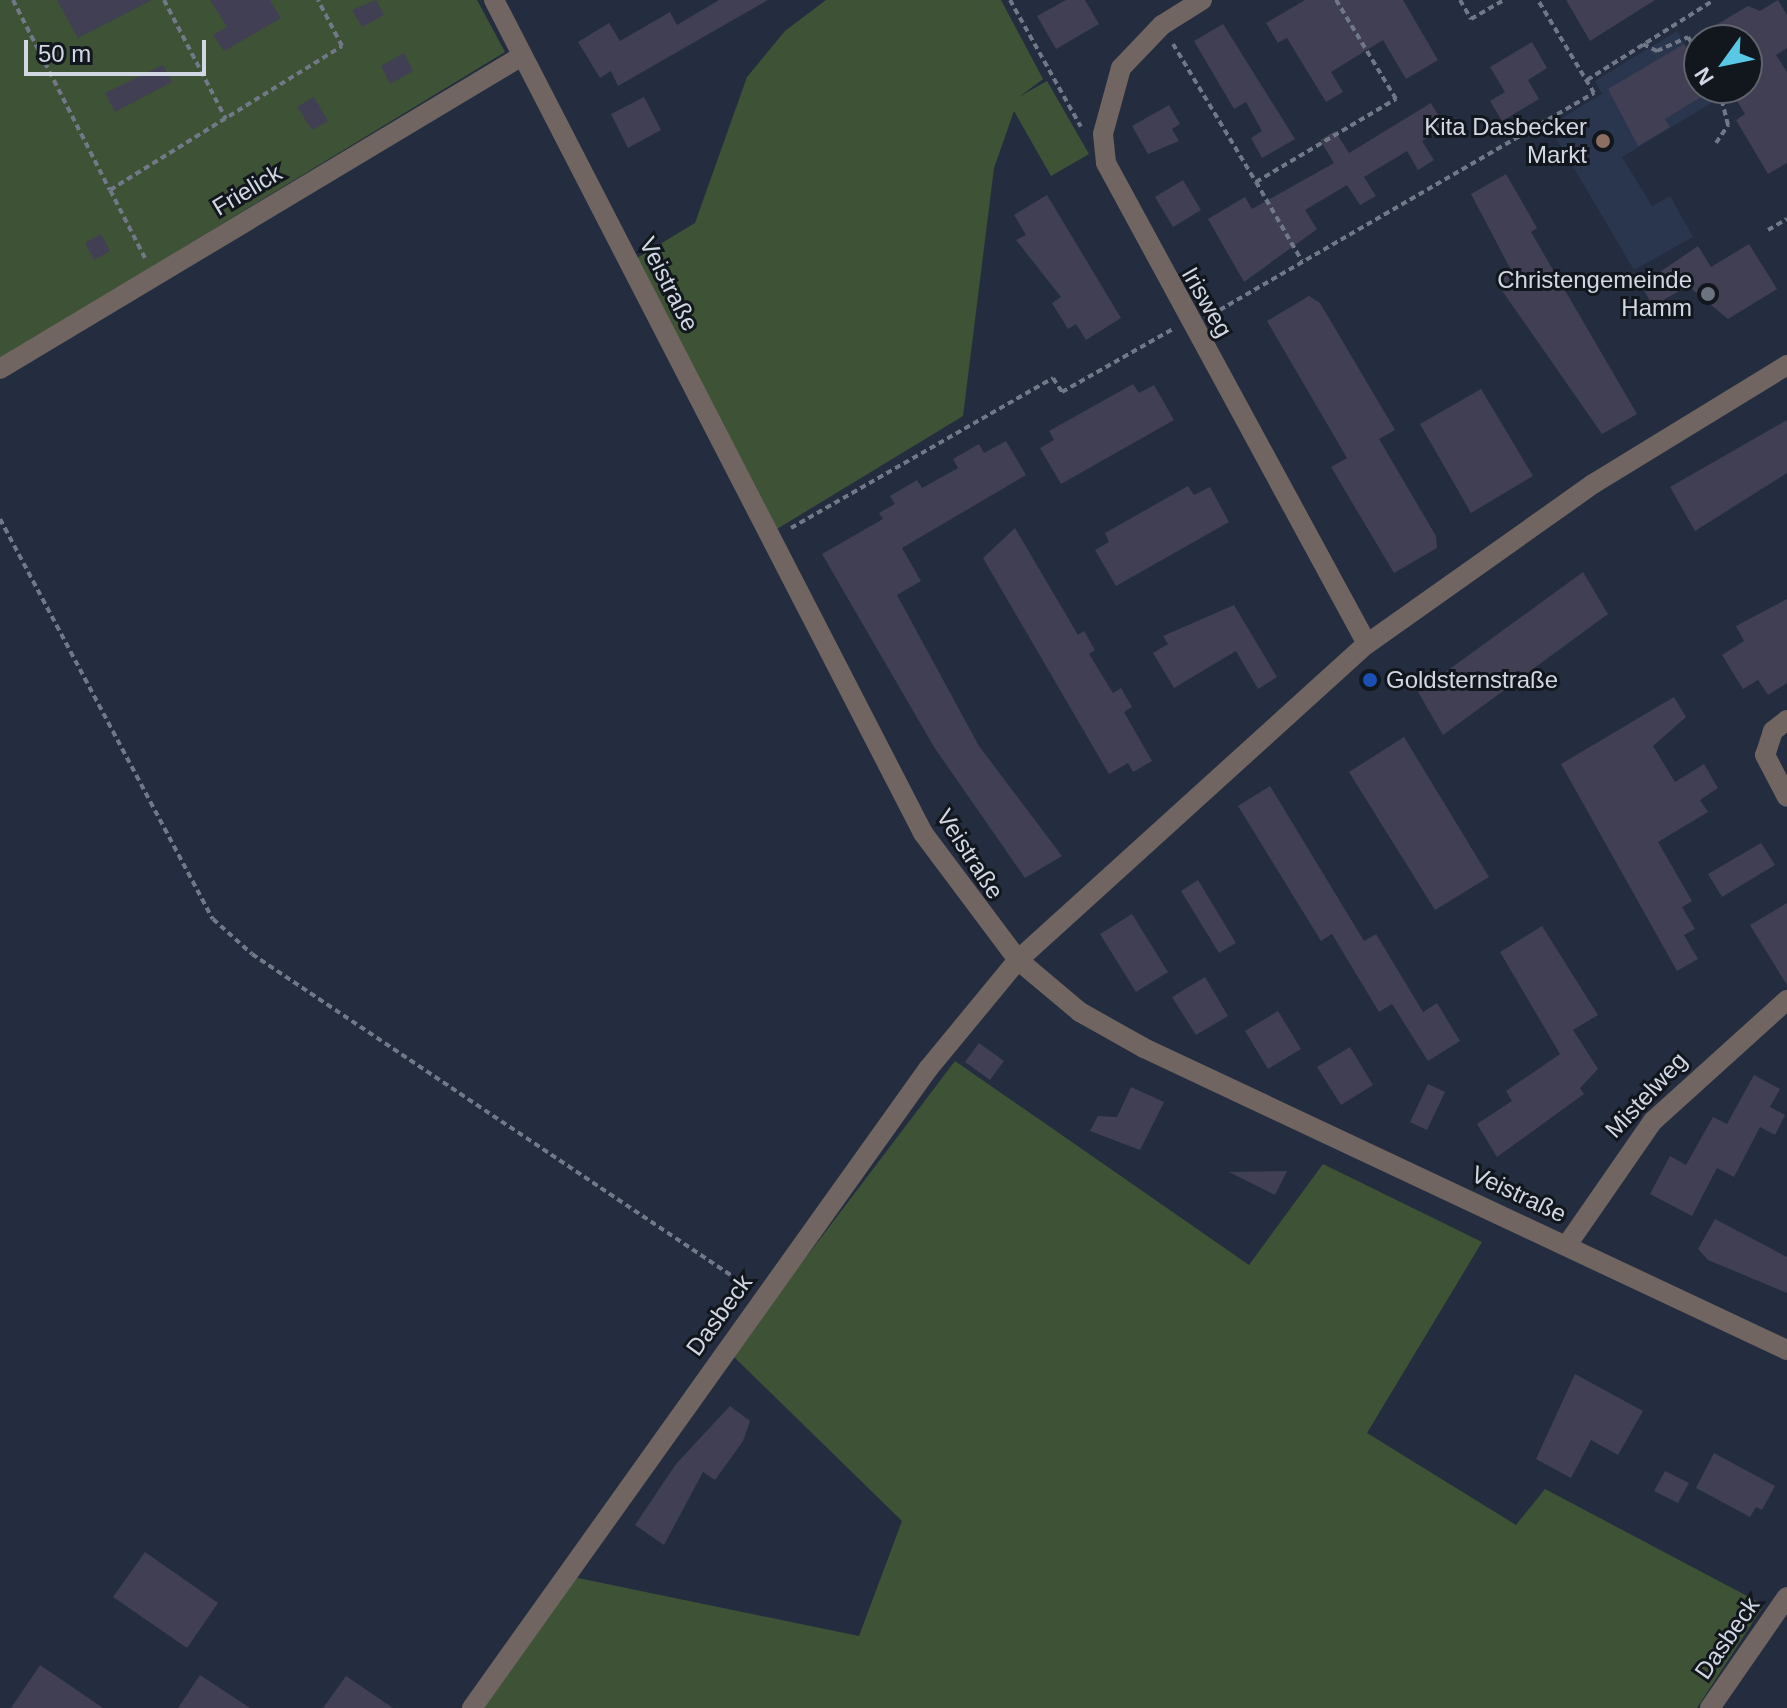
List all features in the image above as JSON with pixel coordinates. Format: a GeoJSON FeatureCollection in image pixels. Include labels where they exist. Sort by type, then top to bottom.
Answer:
{"type":"FeatureCollection","features":[{"type":"Feature","properties":{"kind":"street","name":"Irisweg"},"geometry":{"type":"LineString","coordinates":[[1202,0],[1162,25],[1121,68],[1103,134],[1115,189],[1367,644]]}},
{"type":"Feature","properties":{"kind":"street","name":"Veistraße"},"geometry":{"type":"LineString","coordinates":[[502,3],[522,56],[923,833],[1018,960],[1080,1012],[1144,1048],[1787,1350]]}},
{"type":"Feature","properties":{"kind":"street","name":"Frielick"},"geometry":{"type":"LineString","coordinates":[[0,369],[522,56]]}},
{"type":"Feature","properties":{"kind":"street"},"geometry":{"type":"LineString","coordinates":[[1018,960],[1367,644],[1593,484],[1787,365]]}},
{"type":"Feature","properties":{"kind":"street"},"geometry":{"type":"LineString","coordinates":[[1787,720],[1773,731],[1765,755],[1787,797]]}},
{"type":"Feature","properties":{"kind":"street","name":"Dasbeck"},"geometry":{"type":"LineString","coordinates":[[472,1708],[928,1069],[1018,960]]}},
{"type":"Feature","properties":{"kind":"street","name":"Mistelweg"},"geometry":{"type":"LineString","coordinates":[[1567,1245],[1653,1121],[1787,1000]]}},
{"type":"Feature","properties":{"kind":"street","name":"Dasbeck"},"geometry":{"type":"LineString","coordinates":[[1710,1708],[1787,1597]]}},
{"type":"Feature","properties":{"kind":"path"},"geometry":{"type":"LineString","coordinates":[[13,0],[154,277]]}},
{"type":"Feature","properties":{"kind":"path"},"geometry":{"type":"LineString","coordinates":[[164,0],[226,119]]}},
{"type":"Feature","properties":{"kind":"path"},"geometry":{"type":"LineString","coordinates":[[110,190],[342,46],[318,0]]}},
{"type":"Feature","properties":{"kind":"path"},"geometry":{"type":"LineString","coordinates":[[1010,0],[1081,128],[1103,134]]}},
{"type":"Feature","properties":{"kind":"path"},"geometry":{"type":"LineString","coordinates":[[1256,182],[1396,99],[1336,0]]}},
{"type":"Feature","properties":{"kind":"path"},"geometry":{"type":"LineString","coordinates":[[1460,0],[1471,19],[1504,0]]}},
{"type":"Feature","properties":{"kind":"path"},"geometry":{"type":"LineString","coordinates":[[771,539],[1053,378],[1062,392],[1190,324],[1594,93],[1538,0]]}},
{"type":"Feature","properties":{"kind":"path"},"geometry":{"type":"LineString","coordinates":[[1587,80],[1714,0]]}},
{"type":"Feature","properties":{"kind":"path"},"geometry":{"type":"LineString","coordinates":[[1162,25],[1302,261]]}},
{"type":"Feature","properties":{"kind":"path"},"geometry":{"type":"LineString","coordinates":[[1643,44],[1657,51],[1683,39]]}},
{"type":"Feature","properties":{"kind":"path"},"geometry":{"type":"LineString","coordinates":[[1716,143],[1728,125],[1723,104]]}},
{"type":"Feature","properties":{"kind":"path"},"geometry":{"type":"LineString","coordinates":[[1768,230],[1787,219]]}},
{"type":"Feature","properties":{"kind":"path"},"geometry":{"type":"LineString","coordinates":[[0,519],[213,919],[252,954],[756,1292]]}},
{"type":"Feature","properties":{"kind":"shaded area","name":"Kita Dasbecker Markt"},"geometry":{"type":"Polygon","coordinates":[[[1677,31],[1683,41],[1683,104],[1710,104],[1622,157],[1652,206],[1670,196],[1693,237],[1634,270],[1549,126],[1602,94],[1595,81],[1677,31]]]}},
{"type":"Feature","properties":{"kind":"green space"},"geometry":{"type":"Polygon","coordinates":[[[0,0],[477,0],[505,52],[0,359],[0,0]]]}},
{"type":"Feature","properties":{"kind":"green space"},"geometry":{"type":"Polygon","coordinates":[[[826,0],[1001,0],[1043,79],[1019,97],[1047,81],[1089,154],[1051,176],[1014,111],[994,168],[963,416],[777,529],[637,258],[695,223],[747,77],[785,31],[826,0]]]}},
{"type":"Feature","properties":{"kind":"green space"},"geometry":{"type":"Polygon","coordinates":[[[955,1061],[1249,1265],[1323,1164],[1482,1242],[1367,1433],[1516,1525],[1545,1489],[1764,1605],[1697,1708],[481,1708],[573,1577],[859,1636],[902,1521],[732,1355],[955,1061]]]}},
{"type":"Feature","properties":{"kind":"building"},"geometry":{"type":"Polygon","coordinates":[[[57,0],[152,0],[78,38],[57,0]]]}},
{"type":"Feature","properties":{"kind":"building"},"geometry":{"type":"Polygon","coordinates":[[[210,0],[270,0],[281,18],[224,51],[213,35],[227,27],[210,0]]]}},
{"type":"Feature","properties":{"kind":"building"},"geometry":{"type":"Polygon","coordinates":[[[376,0],[384,15],[362,27],[352,10],[376,0]]]}},
{"type":"Feature","properties":{"kind":"building"},"geometry":{"type":"Polygon","coordinates":[[[719,0],[768,0],[618,86],[611,71],[600,78],[578,42],[609,23],[620,41],[670,12],[677,25],[719,0]]]}},
{"type":"Feature","properties":{"kind":"building"},"geometry":{"type":"Polygon","coordinates":[[[1066,0],[1085,0],[1099,24],[1056,49],[1037,16],[1066,0]]]}},
{"type":"Feature","properties":{"kind":"building"},"geometry":{"type":"Polygon","coordinates":[[[1305,0],[1403,0],[1438,60],[1406,79],[1383,40],[1331,72],[1343,92],[1326,102],[1287,38],[1278,43],[1266,23],[1305,0]]]}},
{"type":"Feature","properties":{"kind":"building"},"geometry":{"type":"Polygon","coordinates":[[[1566,0],[1655,0],[1590,41],[1566,0]]]}},
{"type":"Feature","properties":{"kind":"building"},"geometry":{"type":"Polygon","coordinates":[[[1778,0],[1787,15],[1787,48],[1776,55],[1787,72],[1787,163],[1768,174],[1736,120],[1745,114],[1739,104],[1763,104],[1763,24],[1718,24],[1748,6],[1760,11],[1778,0]]]}},
{"type":"Feature","properties":{"kind":"building"},"geometry":{"type":"Polygon","coordinates":[[[1223,24],[1295,139],[1262,158],[1251,138],[1262,131],[1246,102],[1234,109],[1194,41],[1223,24]]]}},
{"type":"Feature","properties":{"kind":"building"},"geometry":{"type":"Polygon","coordinates":[[[1532,42],[1547,68],[1528,80],[1539,99],[1502,121],[1490,101],[1505,92],[1490,67],[1532,42]]]}},
{"type":"Feature","properties":{"kind":"building"},"geometry":{"type":"Polygon","coordinates":[[[1683,45],[1683,104],[1690,104],[1665,119],[1670,127],[1638,146],[1608,89],[1683,45]]]}},
{"type":"Feature","properties":{"kind":"building"},"geometry":{"type":"Polygon","coordinates":[[[404,53],[413,71],[390,84],[381,66],[404,53]]]}},
{"type":"Feature","properties":{"kind":"building"},"geometry":{"type":"Polygon","coordinates":[[[163,65],[172,82],[115,112],[105,93],[163,65]]]}},
{"type":"Feature","properties":{"kind":"building"},"geometry":{"type":"Polygon","coordinates":[[[314,97],[328,121],[312,130],[297,107],[314,97]]]}},
{"type":"Feature","properties":{"kind":"building"},"geometry":{"type":"Polygon","coordinates":[[[644,97],[661,130],[628,148],[611,114],[644,97]]]}},
{"type":"Feature","properties":{"kind":"building"},"geometry":{"type":"Polygon","coordinates":[[[1431,103],[1445,127],[1422,141],[1434,160],[1418,170],[1407,151],[1364,177],[1376,196],[1360,205],[1347,185],[1305,210],[1317,229],[1244,282],[1208,219],[1245,197],[1252,209],[1334,163],[1320,140],[1335,131],[1349,153],[1431,103]]]}},
{"type":"Feature","properties":{"kind":"building"},"geometry":{"type":"Polygon","coordinates":[[[1169,105],[1180,124],[1172,129],[1179,141],[1148,154],[1132,126],[1169,105]]]}},
{"type":"Feature","properties":{"kind":"building"},"geometry":{"type":"Polygon","coordinates":[[[1506,174],[1537,228],[1531,232],[1637,414],[1602,434],[1503,292],[1500,276],[1511,270],[1471,194],[1506,174]]]}},
{"type":"Feature","properties":{"kind":"building"},"geometry":{"type":"Polygon","coordinates":[[[1183,180],[1201,210],[1173,227],[1155,197],[1183,180]]]}},
{"type":"Feature","properties":{"kind":"building"},"geometry":{"type":"Polygon","coordinates":[[[1047,195],[1121,318],[1086,340],[1076,324],[1068,329],[1052,303],[1061,297],[1016,240],[1026,235],[1014,215],[1047,195]]]}},
{"type":"Feature","properties":{"kind":"building"},"geometry":{"type":"Polygon","coordinates":[[[101,234],[110,251],[94,260],[85,243],[101,234]]]}},
{"type":"Feature","properties":{"kind":"building"},"geometry":{"type":"Polygon","coordinates":[[[1749,244],[1777,289],[1728,319],[1688,286],[1653,306],[1641,285],[1698,246],[1711,267],[1749,244]]]}},
{"type":"Feature","properties":{"kind":"building"},"geometry":{"type":"Polygon","coordinates":[[[1309,296],[1320,303],[1395,430],[1379,439],[1436,536],[1437,548],[1394,573],[1331,467],[1347,458],[1267,321],[1309,296]]]}},
{"type":"Feature","properties":{"kind":"building"},"geometry":{"type":"Polygon","coordinates":[[[1133,384],[1139,393],[1154,385],[1174,420],[1061,484],[1040,448],[1054,440],[1049,431],[1133,384]]]}},
{"type":"Feature","properties":{"kind":"building"},"geometry":{"type":"Polygon","coordinates":[[[1481,389],[1533,476],[1471,513],[1420,424],[1481,389]]]}},
{"type":"Feature","properties":{"kind":"building"},"geometry":{"type":"Polygon","coordinates":[[[1787,420],[1787,473],[1695,531],[1670,487],[1787,420]]]}},
{"type":"Feature","properties":{"kind":"building"},"geometry":{"type":"Polygon","coordinates":[[[1006,441],[1026,475],[902,548],[921,581],[897,595],[979,746],[1062,856],[1025,878],[934,747],[822,554],[883,519],[879,513],[895,504],[890,496],[917,480],[922,488],[958,468],[953,459],[979,444],[984,453],[1006,441]]]}},
{"type":"Feature","properties":{"kind":"building"},"geometry":{"type":"Polygon","coordinates":[[[1188,486],[1194,495],[1210,487],[1229,522],[1116,586],[1095,550],[1109,542],[1105,533],[1188,486]]]}},
{"type":"Feature","properties":{"kind":"building"},"geometry":{"type":"Polygon","coordinates":[[[1015,528],[1078,635],[1084,631],[1095,650],[1089,654],[1113,693],[1121,688],[1132,707],[1124,712],[1152,761],[1133,772],[1128,763],[1109,774],[983,558],[1015,528]]]}},
{"type":"Feature","properties":{"kind":"building"},"geometry":{"type":"Polygon","coordinates":[[[1583,572],[1608,614],[1443,735],[1418,692],[1583,572]]]}},
{"type":"Feature","properties":{"kind":"building"},"geometry":{"type":"Polygon","coordinates":[[[1787,599],[1787,683],[1768,695],[1758,680],[1743,689],[1722,655],[1744,641],[1736,626],[1787,599]]]}},
{"type":"Feature","properties":{"kind":"building"},"geometry":{"type":"Polygon","coordinates":[[[1234,605],[1277,677],[1258,689],[1236,651],[1174,688],[1153,653],[1168,644],[1163,636],[1234,605]]]}},
{"type":"Feature","properties":{"kind":"building"},"geometry":{"type":"Polygon","coordinates":[[[1674,697],[1686,717],[1653,746],[1675,782],[1704,764],[1718,788],[1700,800],[1708,812],[1658,842],[1692,901],[1682,907],[1695,929],[1684,935],[1698,959],[1677,971],[1561,764],[1674,697]]]}},
{"type":"Feature","properties":{"kind":"building"},"geometry":{"type":"Polygon","coordinates":[[[1404,737],[1489,877],[1435,910],[1349,772],[1404,737]]]}},
{"type":"Feature","properties":{"kind":"building"},"geometry":{"type":"Polygon","coordinates":[[[1270,786],[1364,941],[1376,934],[1423,1012],[1437,1003],[1460,1041],[1428,1061],[1392,1004],[1379,1012],[1332,934],[1321,941],[1238,806],[1270,786]]]}},
{"type":"Feature","properties":{"kind":"building"},"geometry":{"type":"Polygon","coordinates":[[[1761,843],[1775,865],[1722,897],[1708,874],[1761,843]]]}},
{"type":"Feature","properties":{"kind":"building"},"geometry":{"type":"Polygon","coordinates":[[[1198,880],[1236,943],[1219,953],[1181,891],[1198,880]]]}},
{"type":"Feature","properties":{"kind":"building"},"geometry":{"type":"Polygon","coordinates":[[[1787,903],[1787,985],[1750,925],[1787,903]]]}},
{"type":"Feature","properties":{"kind":"building"},"geometry":{"type":"Polygon","coordinates":[[[1132,914],[1168,972],[1136,992],[1100,934],[1132,914]]]}},
{"type":"Feature","properties":{"kind":"building"},"geometry":{"type":"Polygon","coordinates":[[[1542,926],[1598,1015],[1573,1030],[1598,1069],[1580,1088],[1584,1094],[1497,1157],[1477,1124],[1512,1101],[1506,1091],[1560,1054],[1500,952],[1542,926]]]}},
{"type":"Feature","properties":{"kind":"building"},"geometry":{"type":"Polygon","coordinates":[[[1205,977],[1228,1016],[1196,1035],[1172,997],[1205,977]]]}},
{"type":"Feature","properties":{"kind":"building"},"geometry":{"type":"Polygon","coordinates":[[[1278,1011],[1301,1049],[1268,1069],[1245,1031],[1278,1011]]]}},
{"type":"Feature","properties":{"kind":"building"},"geometry":{"type":"Polygon","coordinates":[[[979,1043],[1004,1061],[990,1080],[965,1062],[979,1043]]]}},
{"type":"Feature","properties":{"kind":"building"},"geometry":{"type":"Polygon","coordinates":[[[1350,1047],[1373,1085],[1341,1105],[1317,1067],[1350,1047]]]}},
{"type":"Feature","properties":{"kind":"building"},"geometry":{"type":"Polygon","coordinates":[[[1754,1075],[1780,1089],[1770,1107],[1785,1115],[1775,1135],[1760,1127],[1734,1177],[1717,1168],[1692,1216],[1650,1194],[1670,1156],[1686,1165],[1713,1117],[1727,1124],[1754,1075]]]}},
{"type":"Feature","properties":{"kind":"building"},"geometry":{"type":"Polygon","coordinates":[[[1428,1084],[1445,1092],[1427,1130],[1410,1122],[1428,1084]]]}},
{"type":"Feature","properties":{"kind":"building"},"geometry":{"type":"Polygon","coordinates":[[[1131,1087],[1164,1102],[1140,1150],[1090,1131],[1098,1116],[1117,1117],[1131,1087]]]}},
{"type":"Feature","properties":{"kind":"building"},"geometry":{"type":"Polygon","coordinates":[[[1287,1171],[1275,1195],[1229,1172],[1287,1171]]]}},
{"type":"Feature","properties":{"kind":"building"},"geometry":{"type":"Polygon","coordinates":[[[1715,1219],[1787,1257],[1787,1293],[1708,1260],[1698,1249],[1715,1219]]]}},
{"type":"Feature","properties":{"kind":"building"},"geometry":{"type":"Polygon","coordinates":[[[1575,1374],[1643,1411],[1618,1455],[1591,1440],[1571,1478],[1536,1459],[1575,1374]]]}},
{"type":"Feature","properties":{"kind":"building"},"geometry":{"type":"Polygon","coordinates":[[[730,1406],[750,1421],[743,1441],[715,1480],[703,1472],[664,1545],[635,1525],[676,1464],[730,1406]]]}},
{"type":"Feature","properties":{"kind":"building"},"geometry":{"type":"Polygon","coordinates":[[[1714,1453],[1775,1486],[1762,1510],[1756,1507],[1750,1517],[1696,1488],[1714,1453]]]}},
{"type":"Feature","properties":{"kind":"building"},"geometry":{"type":"Polygon","coordinates":[[[1665,1471],[1689,1483],[1678,1503],[1654,1491],[1665,1471]]]}},
{"type":"Feature","properties":{"kind":"building"},"geometry":{"type":"Polygon","coordinates":[[[145,1552],[218,1603],[187,1648],[113,1597],[145,1552]]]}},
{"type":"Feature","properties":{"kind":"building"},"geometry":{"type":"Polygon","coordinates":[[[40,1665],[103,1708],[11,1708],[40,1665]]]}},
{"type":"Feature","properties":{"kind":"building"},"geometry":{"type":"Polygon","coordinates":[[[200,1675],[250,1708],[178,1708],[200,1675]]]}},
{"type":"Feature","properties":{"kind":"building"},"geometry":{"type":"Polygon","coordinates":[[[346,1676],[393,1708],[323,1708],[346,1676]]]}},
{"type":"Feature","properties":{"kind":"place","name":"Kita Dasbecker Markt"},"geometry":{"type":"Point","coordinates":[1603,141]}},
{"type":"Feature","properties":{"kind":"place","name":"Christengemeinde Hamm"},"geometry":{"type":"Point","coordinates":[1708,294]}},
{"type":"Feature","properties":{"kind":"place","name":"Goldsternstraße"},"geometry":{"type":"Point","coordinates":[1370,680]}}]}
